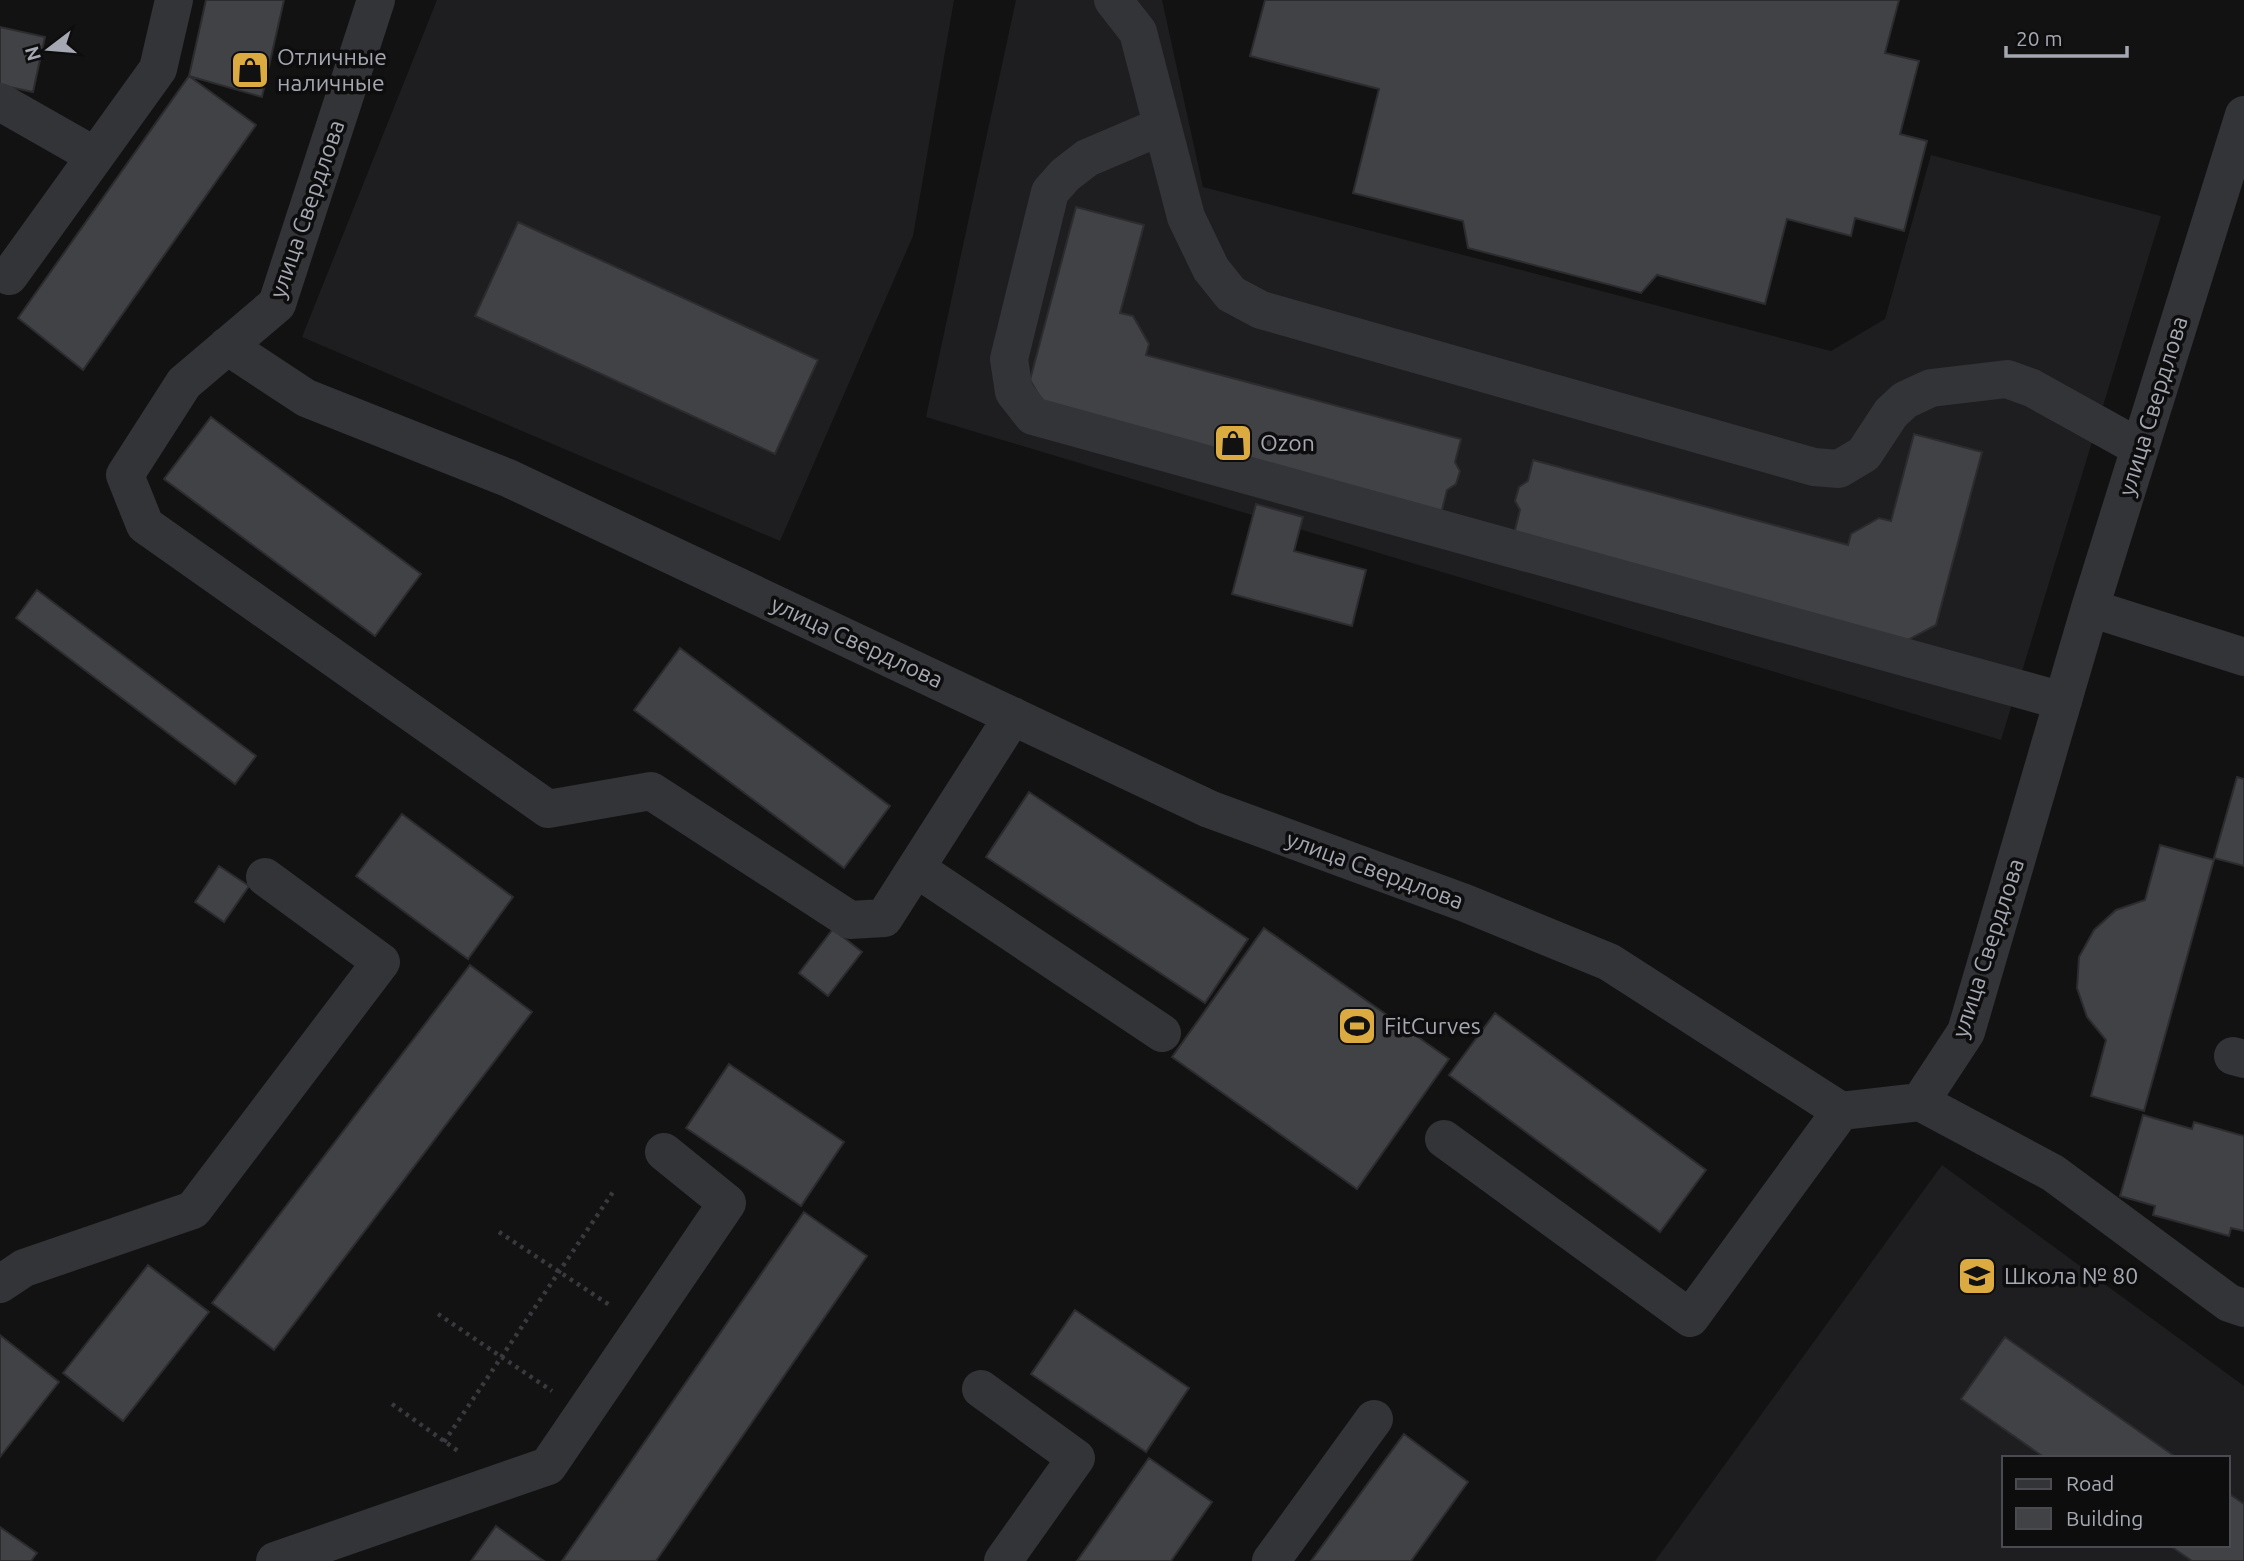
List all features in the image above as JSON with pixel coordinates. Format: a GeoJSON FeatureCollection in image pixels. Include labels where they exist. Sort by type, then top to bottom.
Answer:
{"type":"FeatureCollection","features":[{"type":"Feature","properties":{"kind":"street"},"geometry":{"type":"LineString","coordinates":[[9,276],[158,69],[174,0]]}},
{"type":"Feature","properties":{"kind":"street","name":"улица Свердлова"},"geometry":{"type":"LineString","coordinates":[[376,0],[276,304],[227,346],[306,398],[508,478],[1209,809],[1465,903],[1609,962],[1841,1111]]}},
{"type":"Feature","properties":{"kind":"street"},"geometry":{"type":"LineString","coordinates":[[1113,0],[1138,32],[1186,217],[1211,269],[1231,294],[1261,310],[1814,467],[1839,469],[1864,454],[1891,413],[1905,400],[1931,388],[2007,379],[2032,388],[2140,448]]}},
{"type":"Feature","properties":{"kind":"street"},"geometry":{"type":"LineString","coordinates":[[0,102],[95,156]]}},
{"type":"Feature","properties":{"kind":"street","name":"улица Свердлова"},"geometry":{"type":"LineString","coordinates":[[1920,1102],[1966,1032],[2090,608],[2244,115]]}},
{"type":"Feature","properties":{"kind":"street"},"geometry":{"type":"LineString","coordinates":[[1162,126],[1087,158],[1065,175],[1050,192],[1009,359],[1013,392],[1033,416],[2063,701]]}},
{"type":"Feature","properties":{"kind":"street"},"geometry":{"type":"LineString","coordinates":[[227,346],[184,383],[125,475],[145,525],[548,809],[651,792],[850,920],[884,918],[1013,716]]}},
{"type":"Feature","properties":{"kind":"street"},"geometry":{"type":"LineString","coordinates":[[2090,608],[2244,657]]}},
{"type":"Feature","properties":{"kind":"street"},"geometry":{"type":"LineString","coordinates":[[917,869],[1163,1033]]}},
{"type":"Feature","properties":{"kind":"street"},"geometry":{"type":"LineString","coordinates":[[0,1284],[24,1268],[193,1210],[382,962],[265,877]]}},
{"type":"Feature","properties":{"kind":"street"},"geometry":{"type":"LineString","coordinates":[[1444,1139],[1690,1318],[1841,1111],[1920,1102],[2053,1172],[2229,1303],[2244,1307]]}},
{"type":"Feature","properties":{"kind":"street"},"geometry":{"type":"LineString","coordinates":[[275,1561],[548,1466],[727,1203],[664,1152]]}},
{"type":"Feature","properties":{"kind":"street"},"geometry":{"type":"LineString","coordinates":[[981,1389],[1076,1458],[1003,1561]]}},
{"type":"Feature","properties":{"kind":"street"},"geometry":{"type":"LineString","coordinates":[[1271,1561],[1374,1419]]}},
{"type":"Feature","properties":{"kind":"path"},"geometry":{"type":"LineString","coordinates":[[444,1441],[615,1189]]}},
{"type":"Feature","properties":{"kind":"path"},"geometry":{"type":"LineString","coordinates":[[499,1232],[621,1313]]}},
{"type":"Feature","properties":{"kind":"path"},"geometry":{"type":"LineString","coordinates":[[438,1314],[561,1397]]}},
{"type":"Feature","properties":{"kind":"path"},"geometry":{"type":"LineString","coordinates":[[392,1404],[458,1451]]}},
{"type":"Feature","properties":{"kind":"shaded area"},"geometry":{"type":"Polygon","coordinates":[[[437,0],[954,0],[913,236],[780,541],[302,337],[437,0]]]}},
{"type":"Feature","properties":{"kind":"shaded area"},"geometry":{"type":"Polygon","coordinates":[[[1016,0],[1162,0],[1203,187],[1831,351],[1885,319],[1931,155],[2161,216],[2001,740],[926,417],[1016,0]]]}},
{"type":"Feature","properties":{"kind":"shaded area","name":"Школа № 80"},"geometry":{"type":"Polygon","coordinates":[[[1942,1165],[2244,1386],[2244,1561],[1655,1561],[1942,1165]]]}},
{"type":"Feature","properties":{"kind":"building"},"geometry":{"type":"Polygon","coordinates":[[[206,0],[284,0],[262,97],[189,76],[206,0]]]}},
{"type":"Feature","properties":{"kind":"building"},"geometry":{"type":"Polygon","coordinates":[[[1265,0],[1899,0],[1885,53],[1919,61],[1900,134],[1927,141],[1904,231],[1855,218],[1851,236],[1787,219],[1765,304],[1657,275],[1641,293],[1468,248],[1463,221],[1353,193],[1379,89],[1250,56],[1265,0]]]}},
{"type":"Feature","properties":{"kind":"building"},"geometry":{"type":"Polygon","coordinates":[[[0,27],[45,37],[33,92],[0,85],[0,27]]]}},
{"type":"Feature","properties":{"kind":"building"},"geometry":{"type":"Polygon","coordinates":[[[189,76],[256,125],[83,370],[18,318],[189,76]]]}},
{"type":"Feature","properties":{"kind":"building"},"geometry":{"type":"Polygon","coordinates":[[[1076,207],[1144,225],[1120,313],[1133,316],[1149,344],[1146,355],[1461,439],[1455,462],[1460,471],[1456,484],[1447,490],[1441,514],[1046,407],[1030,380],[1076,207]]]}},
{"type":"Feature","properties":{"kind":"building"},"geometry":{"type":"Polygon","coordinates":[[[518,222],[818,360],[775,454],[475,316],[518,222]]]}},
{"type":"Feature","properties":{"kind":"building"},"geometry":{"type":"Polygon","coordinates":[[[211,417],[421,574],[375,636],[164,479],[211,417]]]}},
{"type":"Feature","properties":{"kind":"building"},"geometry":{"type":"Polygon","coordinates":[[[1914,434],[1982,452],[1936,625],[1908,640],[1514,534],[1520,510],[1515,501],[1519,487],[1528,481],[1533,460],[1848,545],[1851,534],[1879,518],[1891,521],[1914,434]]]}},
{"type":"Feature","properties":{"kind":"building"},"geometry":{"type":"Polygon","coordinates":[[[1256,504],[1303,517],[1294,551],[1366,570],[1352,626],[1232,594],[1256,504]]]}},
{"type":"Feature","properties":{"kind":"building"},"geometry":{"type":"Polygon","coordinates":[[[37,590],[256,756],[235,784],[16,618],[37,590]]]}},
{"type":"Feature","properties":{"kind":"building"},"geometry":{"type":"Polygon","coordinates":[[[680,648],[890,806],[844,868],[634,710],[680,648]]]}},
{"type":"Feature","properties":{"kind":"building"},"geometry":{"type":"Polygon","coordinates":[[[2237,777],[2244,779],[2244,866],[2214,858],[2237,777]]]}},
{"type":"Feature","properties":{"kind":"building"},"geometry":{"type":"Polygon","coordinates":[[[1029,792],[1248,939],[1205,1003],[986,857],[1029,792]]]}},
{"type":"Feature","properties":{"kind":"building"},"geometry":{"type":"Polygon","coordinates":[[[402,814],[513,897],[468,959],[356,876],[402,814]]]}},
{"type":"Feature","properties":{"kind":"building"},"geometry":{"type":"Polygon","coordinates":[[[2160,845],[2214,860],[2144,1111],[2091,1096],[2106,1040],[2087,1017],[2077,988],[2079,957],[2094,930],[2116,910],[2145,900],[2160,845]]]}},
{"type":"Feature","properties":{"kind":"building"},"geometry":{"type":"Polygon","coordinates":[[[219,866],[249,886],[224,922],[195,902],[219,866]]]}},
{"type":"Feature","properties":{"kind":"building"},"geometry":{"type":"Polygon","coordinates":[[[1264,928],[1449,1059],[1357,1189],[1172,1057],[1264,928]]]}},
{"type":"Feature","properties":{"kind":"building"},"geometry":{"type":"Polygon","coordinates":[[[833,929],[862,952],[828,996],[799,973],[833,929]]]}},
{"type":"Feature","properties":{"kind":"building"},"geometry":{"type":"Polygon","coordinates":[[[470,965],[532,1012],[274,1350],[212,1303],[470,965]]]}},
{"type":"Feature","properties":{"kind":"building"},"geometry":{"type":"Polygon","coordinates":[[[1495,1013],[1706,1170],[1660,1232],[1449,1075],[1495,1013]]]}},
{"type":"Feature","properties":{"kind":"building"},"geometry":{"type":"Polygon","coordinates":[[[729,1064],[844,1142],[801,1206],[686,1128],[729,1064]]]}},
{"type":"Feature","properties":{"kind":"building"},"geometry":{"type":"Polygon","coordinates":[[[2143,1115],[2192,1129],[2194,1122],[2244,1136],[2244,1231],[2231,1228],[2229,1236],[2153,1215],[2155,1206],[2120,1196],[2143,1115]]]}},
{"type":"Feature","properties":{"kind":"building"},"geometry":{"type":"Polygon","coordinates":[[[804,1212],[867,1256],[656,1561],[562,1561],[804,1212]]]}},
{"type":"Feature","properties":{"kind":"building"},"geometry":{"type":"Polygon","coordinates":[[[148,1265],[209,1312],[123,1421],[63,1373],[148,1265]]]}},
{"type":"Feature","properties":{"kind":"building"},"geometry":{"type":"Polygon","coordinates":[[[1075,1310],[1189,1388],[1146,1452],[1031,1374],[1075,1310]]]}},
{"type":"Feature","properties":{"kind":"building"},"geometry":{"type":"Polygon","coordinates":[[[0,1335],[59,1382],[0,1457],[0,1335]]]}},
{"type":"Feature","properties":{"kind":"building"},"geometry":{"type":"Polygon","coordinates":[[[2005,1337],[2174,1456],[2042,1456],[1961,1399],[2005,1337]]]}},
{"type":"Feature","properties":{"kind":"building"},"geometry":{"type":"Polygon","coordinates":[[[1404,1434],[1468,1482],[1411,1561],[1311,1561],[1404,1434]]]}},
{"type":"Feature","properties":{"kind":"building"},"geometry":{"type":"Polygon","coordinates":[[[1149,1458],[1212,1502],[1171,1561],[1077,1561],[1149,1458]]]}},
{"type":"Feature","properties":{"kind":"building"},"geometry":{"type":"Polygon","coordinates":[[[2230,1494],[2244,1504],[2244,1561],[2192,1561],[2172,1547],[2230,1547],[2230,1494]]]}},
{"type":"Feature","properties":{"kind":"building"},"geometry":{"type":"Polygon","coordinates":[[[496,1526],[544,1561],[471,1561],[496,1526]]]}},
{"type":"Feature","properties":{"kind":"building"},"geometry":{"type":"Polygon","coordinates":[[[0,1527],[37,1553],[31,1561],[0,1561],[0,1527]]]}},
{"type":"Feature","properties":{"kind":"place","name":"Отличные наличные"},"geometry":{"type":"Point","coordinates":[250,70]}},
{"type":"Feature","properties":{"kind":"place","name":"Ozon"},"geometry":{"type":"Point","coordinates":[1233,443]}},
{"type":"Feature","properties":{"kind":"place","name":"FitCurves"},"geometry":{"type":"Point","coordinates":[1357,1026]}},
{"type":"Feature","properties":{"kind":"place","name":"Школа № 80"},"geometry":{"type":"Point","coordinates":[1977,1276]}}]}
